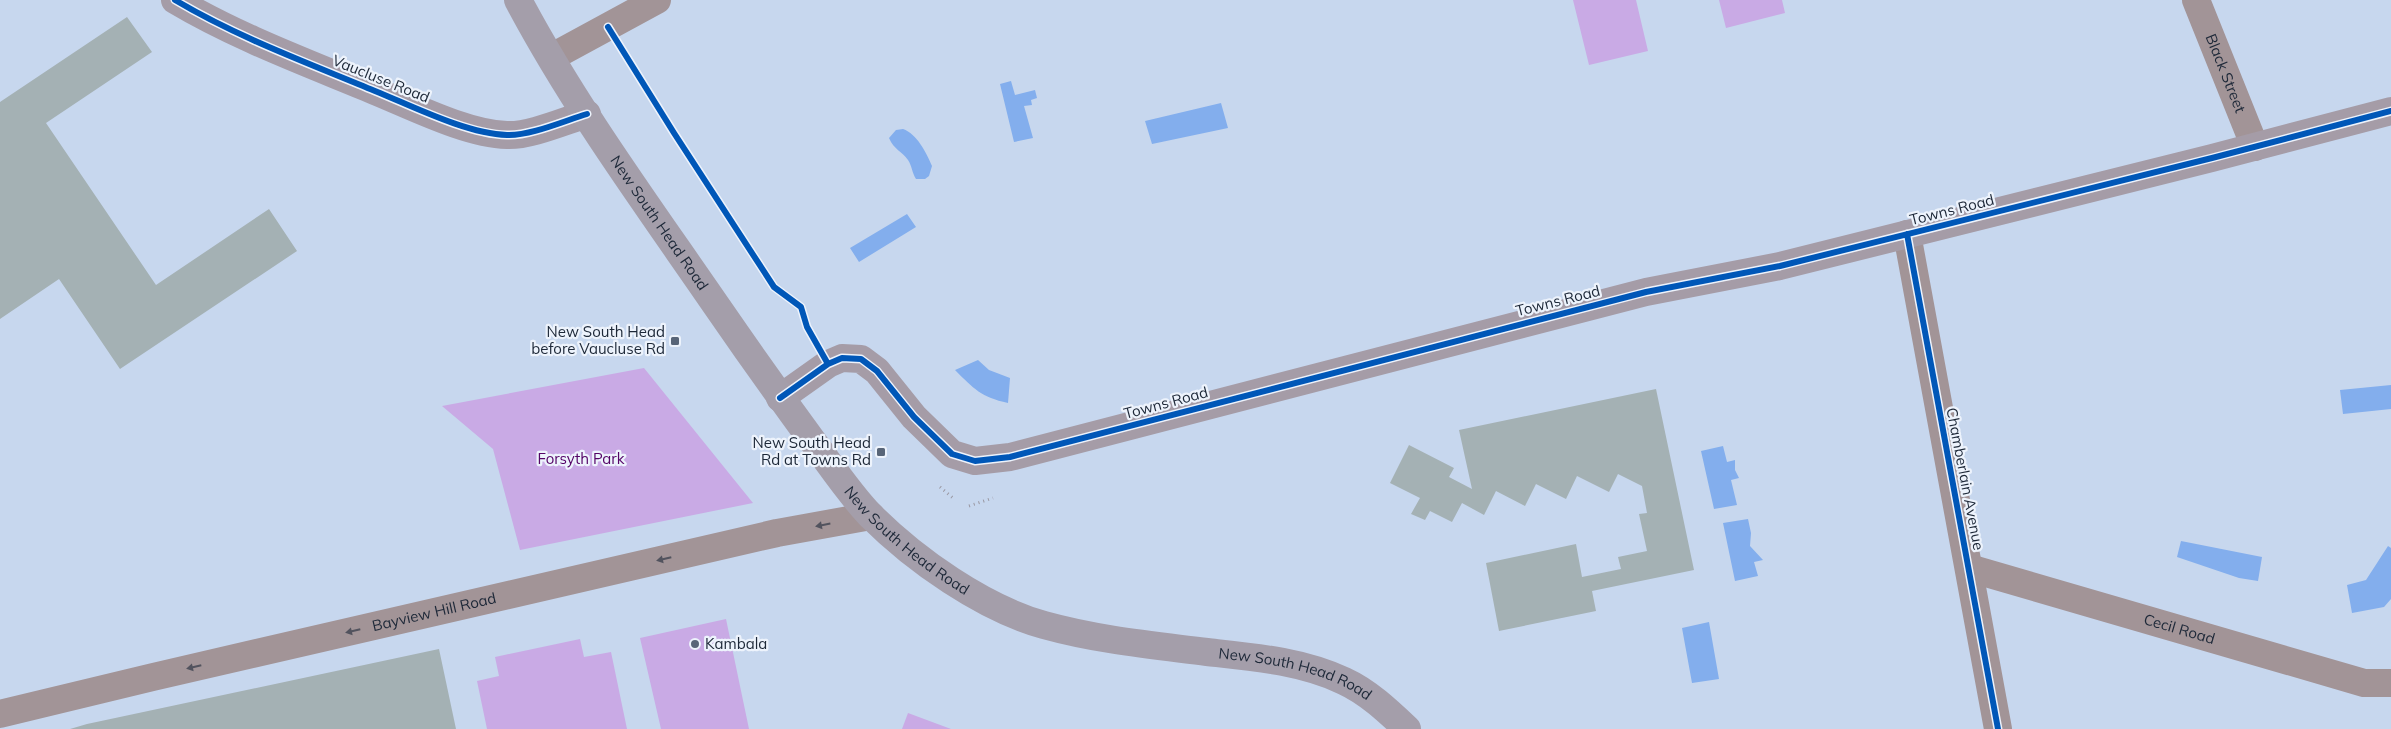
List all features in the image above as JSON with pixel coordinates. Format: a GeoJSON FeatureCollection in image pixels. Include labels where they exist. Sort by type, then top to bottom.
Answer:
{"type":"FeatureCollection","features":[{"type":"Feature","properties":{"kind":"main road","name":"New South Head Road"},"geometry":{"type":"LineString","coordinates":[[518,0],[587,114],[780,398],[853,496],[871,516],[915,553],[949,578],[988,602],[1042,624],[1111,641],[1252,657],[1303,666],[1345,681],[1377,702],[1407,729]]}},
{"type":"Feature","properties":{"kind":"street","name":"Vaucluse Road"},"geometry":{"type":"LineString","coordinates":[[175,0],[247,36],[307,62],[446,119],[482,131],[508,136],[587,114]]}},
{"type":"Feature","properties":{"kind":"street"},"geometry":{"type":"LineString","coordinates":[[552,57],[658,0]]}},
{"type":"Feature","properties":{"kind":"street","name":"Black Street"},"geometry":{"type":"LineString","coordinates":[[2196,0],[2254,147]]}},
{"type":"Feature","properties":{"kind":"street","name":"Towns Road"},"geometry":{"type":"LineString","coordinates":[[780,398],[828,364],[842,358],[861,359],[877,371],[914,418],[952,454],[975,461],[1010,457],[1646,292],[1780,266],[2391,111]]}},
{"type":"Feature","properties":{"kind":"street","name":"Chamberlain Avenue"},"geometry":{"type":"LineString","coordinates":[[1907,234],[1998,729]]}},
{"type":"Feature","properties":{"kind":"street","name":"Bayview Hill Road"},"geometry":{"type":"LineString","coordinates":[[0,714],[777,533],[871,516]]}},
{"type":"Feature","properties":{"kind":"street","name":"Cecil Road"},"geometry":{"type":"LineString","coordinates":[[1969,568],[2364,683],[2391,683]]}},
{"type":"Feature","properties":{"kind":"path"},"geometry":{"type":"LineString","coordinates":[[940,486],[954,499]]}},
{"type":"Feature","properties":{"kind":"path"},"geometry":{"type":"LineString","coordinates":[[969,506],[993,498]]}},
{"type":"Feature","properties":{"kind":"green space"},"geometry":{"type":"Polygon","coordinates":[[[1573,0],[1636,0],[1648,51],[1589,65],[1573,0]]]}},
{"type":"Feature","properties":{"kind":"green space"},"geometry":{"type":"Polygon","coordinates":[[[1719,0],[1782,0],[1785,13],[1726,28],[1719,0]]]}},
{"type":"Feature","properties":{"kind":"green space","name":"Forsyth Park"},"geometry":{"type":"Polygon","coordinates":[[[644,368],[753,503],[520,550],[493,449],[442,406],[644,368]]]}},
{"type":"Feature","properties":{"kind":"green space"},"geometry":{"type":"Polygon","coordinates":[[[726,619],[749,729],[661,729],[640,638],[726,619]]]}},
{"type":"Feature","properties":{"kind":"green space"},"geometry":{"type":"Polygon","coordinates":[[[580,639],[584,657],[611,652],[627,729],[487,729],[477,681],[499,676],[495,657],[580,639]]]}},
{"type":"Feature","properties":{"kind":"green space"},"geometry":{"type":"Polygon","coordinates":[[[908,713],[951,729],[902,729],[908,713]]]}},
{"type":"Feature","properties":{"kind":"water"},"geometry":{"type":"Polygon","coordinates":[[[1011,81],[1015,95],[1035,90],[1037,98],[1031,100],[1032,105],[1024,106],[1033,138],[1014,142],[1000,84],[1011,81]]]}},
{"type":"Feature","properties":{"kind":"water"},"geometry":{"type":"Polygon","coordinates":[[[1221,103],[1228,128],[1152,144],[1145,121],[1221,103]]]}},
{"type":"Feature","properties":{"kind":"water"},"geometry":{"type":"Polygon","coordinates":[[[903,129],[917,139],[932,166],[929,176],[925,179],[916,179],[908,160],[893,145],[889,138],[896,130],[903,129]]]}},
{"type":"Feature","properties":{"kind":"water"},"geometry":{"type":"Polygon","coordinates":[[[907,214],[916,227],[859,262],[850,248],[907,214]]]}},
{"type":"Feature","properties":{"kind":"water"},"geometry":{"type":"Polygon","coordinates":[[[978,360],[989,370],[1010,378],[1008,403],[984,395],[955,370],[978,360]]]}},
{"type":"Feature","properties":{"kind":"water"},"geometry":{"type":"Polygon","coordinates":[[[2391,385],[2391,409],[2343,414],[2340,390],[2391,385]]]}},
{"type":"Feature","properties":{"kind":"water"},"geometry":{"type":"Polygon","coordinates":[[[1723,446],[1727,462],[1735,460],[1735,470],[1739,478],[1731,480],[1737,505],[1714,509],[1701,451],[1723,446]]]}},
{"type":"Feature","properties":{"kind":"water"},"geometry":{"type":"Polygon","coordinates":[[[1748,519],[1751,533],[1750,546],[1763,560],[1754,562],[1758,576],[1735,581],[1723,523],[1748,519]]]}},
{"type":"Feature","properties":{"kind":"water"},"geometry":{"type":"Polygon","coordinates":[[[2181,541],[2262,557],[2258,581],[2239,578],[2177,557],[2181,541]]]}},
{"type":"Feature","properties":{"kind":"water"},"geometry":{"type":"Polygon","coordinates":[[[2388,546],[2391,548],[2391,599],[2384,607],[2352,613],[2347,585],[2366,580],[2388,546]]]}},
{"type":"Feature","properties":{"kind":"water"},"geometry":{"type":"Polygon","coordinates":[[[1709,622],[1719,679],[1692,683],[1682,628],[1709,622]]]}},
{"type":"Feature","properties":{"kind":"building"},"geometry":{"type":"Polygon","coordinates":[[[127,17],[152,52],[46,123],[156,285],[269,209],[297,251],[120,369],[59,279],[0,319],[0,102],[127,17]]]}},
{"type":"Feature","properties":{"kind":"building"},"geometry":{"type":"Polygon","coordinates":[[[1656,389],[1694,570],[1592,591],[1596,611],[1499,631],[1486,563],[1576,544],[1582,577],[1621,569],[1618,557],[1647,551],[1639,514],[1647,513],[1642,486],[1618,474],[1609,492],[1577,476],[1566,499],[1536,484],[1525,506],[1496,491],[1484,515],[1462,503],[1452,522],[1430,511],[1425,520],[1411,514],[1420,498],[1390,483],[1409,445],[1454,468],[1449,477],[1472,489],[1459,430],[1656,389]]]}},
{"type":"Feature","properties":{"kind":"building"},"geometry":{"type":"Polygon","coordinates":[[[439,649],[456,729],[70,729],[87,724],[439,649]]]}},
{"type":"Feature","properties":{"kind":"cycle path"},"geometry":{"type":"LineString","coordinates":[[175,0],[223,26],[273,49],[457,125],[475,130],[516,135],[536,131],[587,114]]}},
{"type":"Feature","properties":{"kind":"cycle path"},"geometry":{"type":"LineString","coordinates":[[608,27],[774,287],[801,307],[807,327],[828,364]]}},
{"type":"Feature","properties":{"kind":"cycle path"},"geometry":{"type":"LineString","coordinates":[[780,398],[828,364],[842,358],[861,359],[877,371],[914,417],[952,454],[975,461],[1010,457],[1646,292],[1780,266],[2212,158],[2391,111]]}},
{"type":"Feature","properties":{"kind":"cycle path"},"geometry":{"type":"LineString","coordinates":[[1907,234],[1998,729]]}},
{"type":"Feature","properties":{"kind":"place","name":"New South Head before Vaucluse Rd"},"geometry":{"type":"Point","coordinates":[675,341]}},
{"type":"Feature","properties":{"kind":"place","name":"New South Head Rd at Towns Rd"},"geometry":{"type":"Point","coordinates":[881,452]}},
{"type":"Feature","properties":{"kind":"place","name":"Kambala"},"geometry":{"type":"Point","coordinates":[695,644]}}]}
